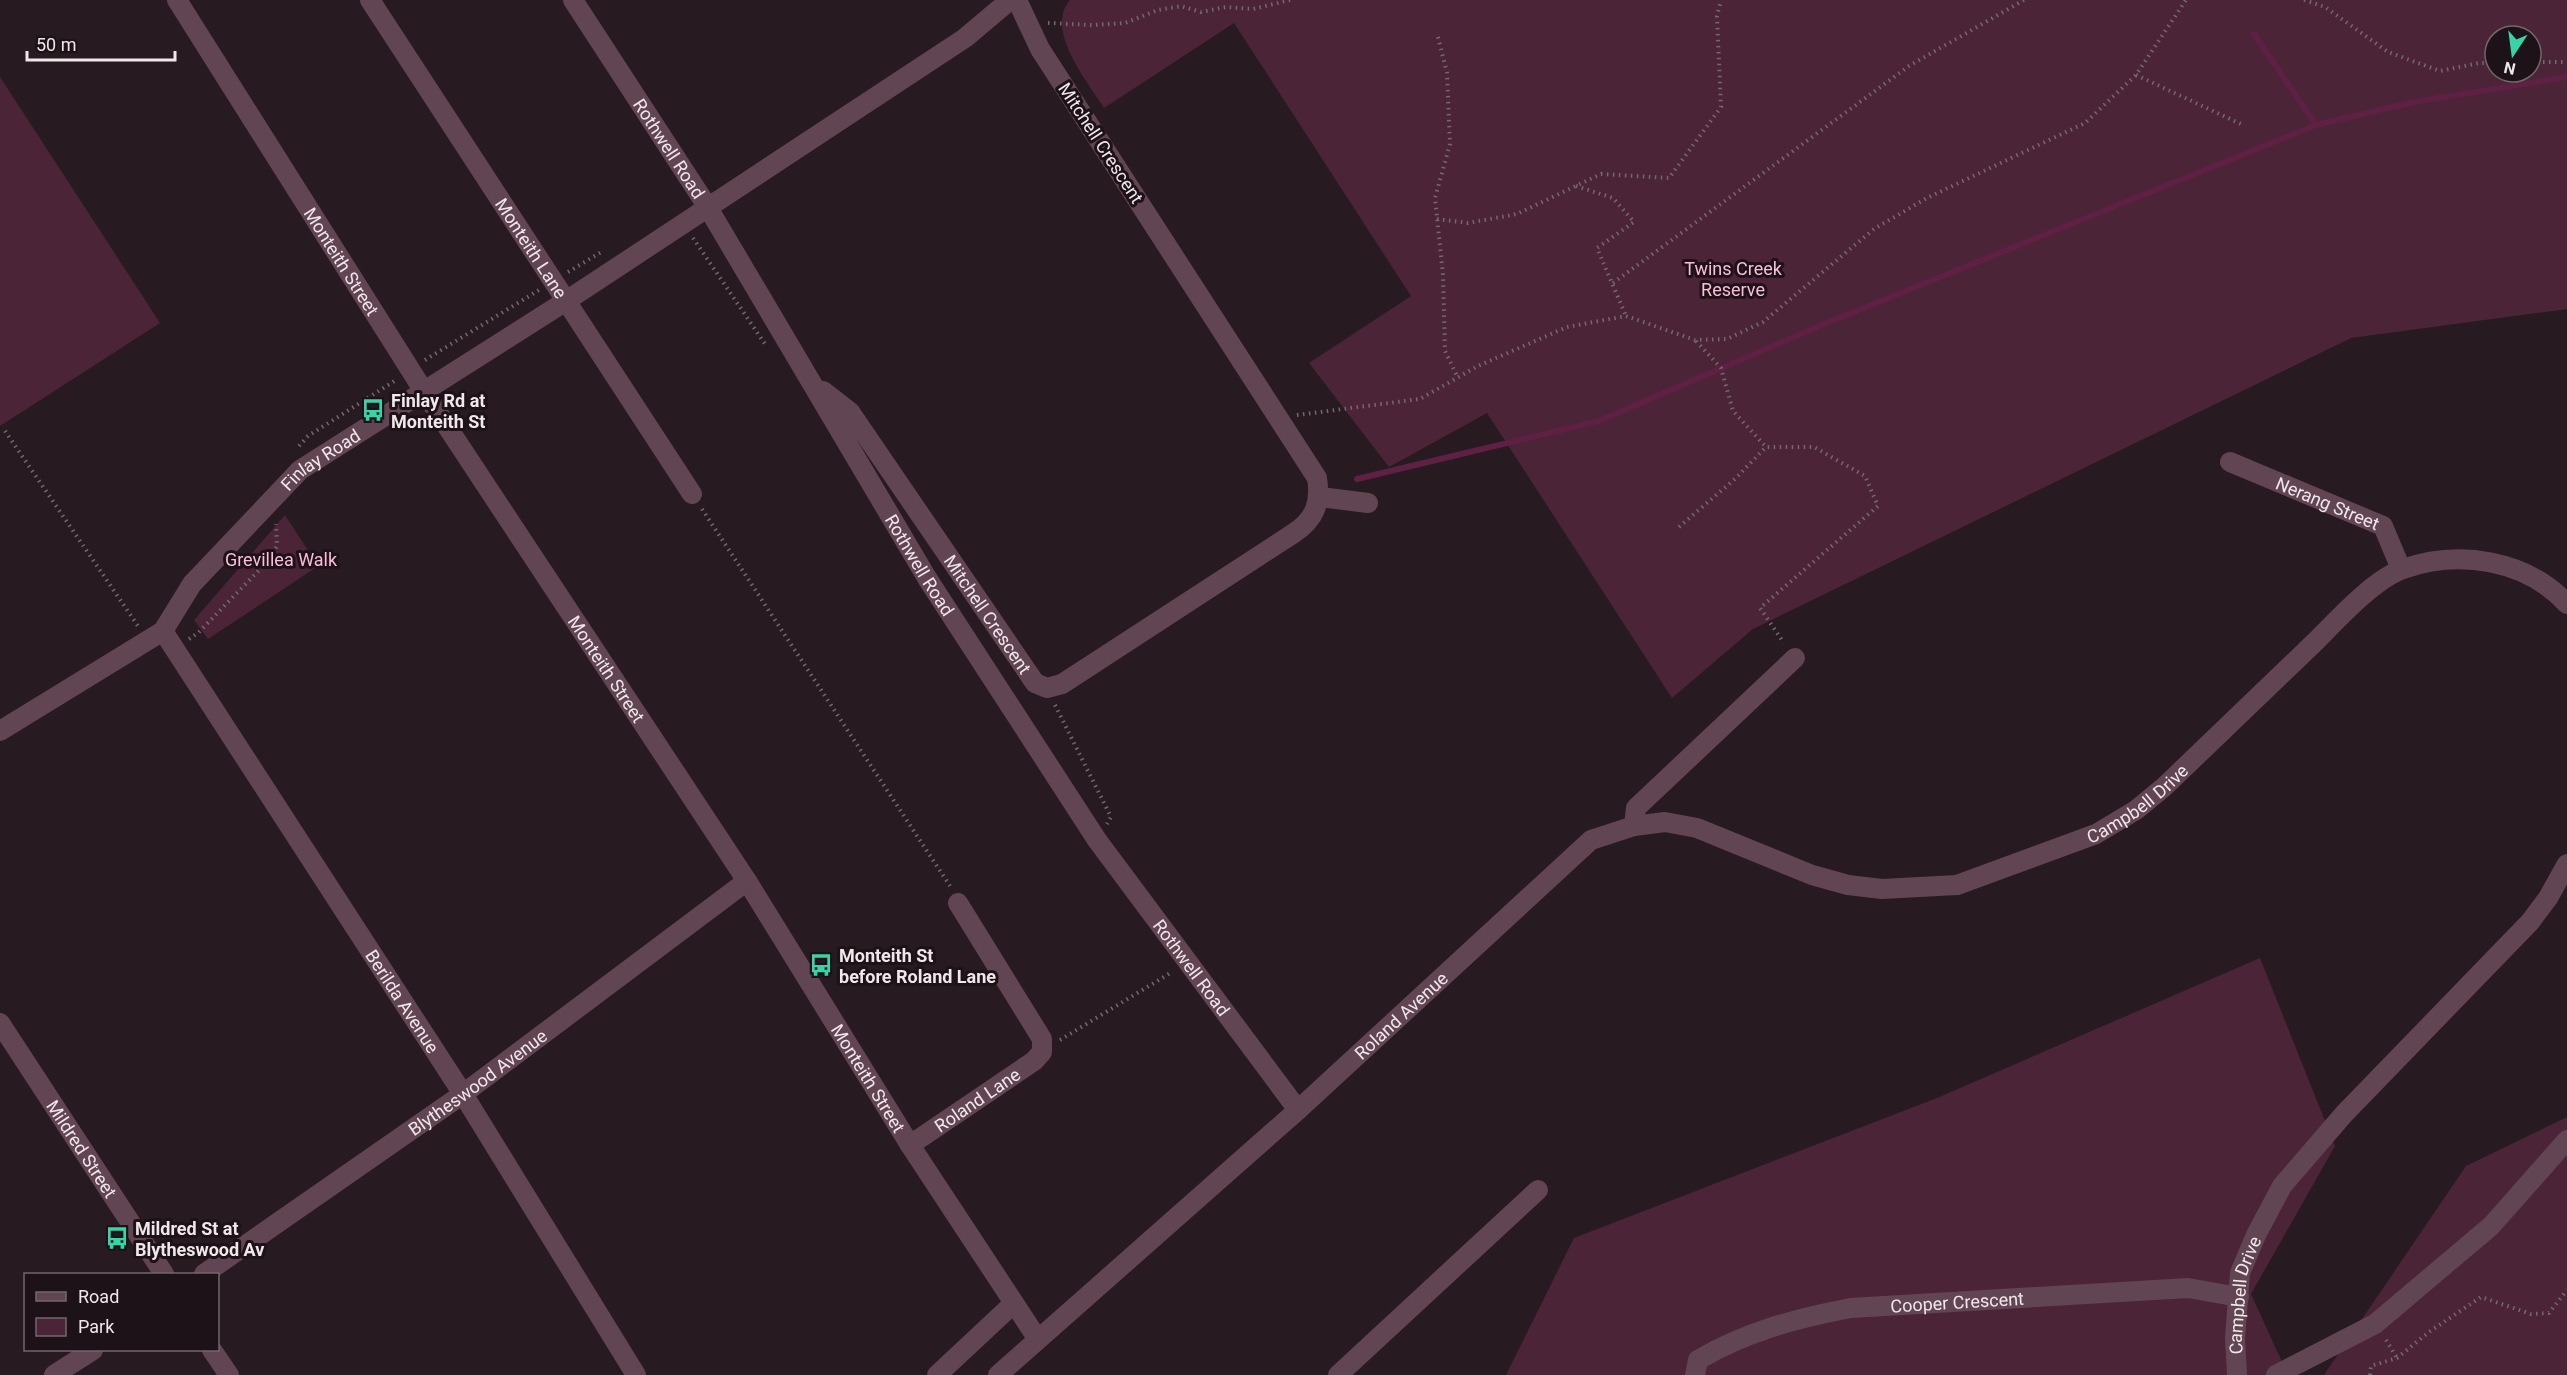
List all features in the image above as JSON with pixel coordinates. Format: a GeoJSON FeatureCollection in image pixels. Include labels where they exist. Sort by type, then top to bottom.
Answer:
{"type":"FeatureCollection","features":[{"type":"Feature","properties":{"kind":"street","name":"Monteith Street"},"geometry":{"type":"LineString","coordinates":[[177,0],[425,393],[747,881],[910,1145],[1037,1338]]}},
{"type":"Feature","properties":{"kind":"street","name":"Monteith Lane"},"geometry":{"type":"LineString","coordinates":[[370,0],[692,494]]}},
{"type":"Feature","properties":{"kind":"street","name":"Rothwell Road"},"geometry":{"type":"LineString","coordinates":[[573,0],[707,206],[927,578],[1090,830],[1190,961],[1298,1110]]}},
{"type":"Feature","properties":{"kind":"street"},"geometry":{"type":"LineString","coordinates":[[707,206],[965,38],[1010,0]]}},
{"type":"Feature","properties":{"kind":"street","name":"Mitchell Crescent"},"geometry":{"type":"LineString","coordinates":[[814,384],[850,412],[1035,682],[1047,688],[1062,684],[1305,525],[1314,513],[1320,497],[1317,478],[1040,49],[1017,0]]}},
{"type":"Feature","properties":{"kind":"street","name":"Finlay Road"},"geometry":{"type":"LineString","coordinates":[[0,731],[163,631],[192,585],[300,470],[425,393],[707,206]]}},
{"type":"Feature","properties":{"kind":"street","name":"Nerang Street"},"geometry":{"type":"LineString","coordinates":[[2230,462],[2383,526],[2401,569]]}},
{"type":"Feature","properties":{"kind":"street"},"geometry":{"type":"LineString","coordinates":[[1320,497],[1368,503]]}},
{"type":"Feature","properties":{"kind":"street","name":"Campbell Drive"},"geometry":{"type":"LineString","coordinates":[[1634,826],[1665,822],[1697,828],[1812,875],[1848,885],[1882,889],[1957,885],[2096,834],[2136,810],[2164,787],[2361,597],[2401,569],[2456,560],[2488,561],[2524,573],[2551,587],[2567,604]]}},
{"type":"Feature","properties":{"kind":"street","name":"Berilda Avenue"},"geometry":{"type":"LineString","coordinates":[[163,631],[463,1094],[636,1375]]}},
{"type":"Feature","properties":{"kind":"street"},"geometry":{"type":"LineString","coordinates":[[1634,826],[1636,808],[1795,658]]}},
{"type":"Feature","properties":{"kind":"street","name":"Roland Avenue"},"geometry":{"type":"LineString","coordinates":[[998,1375],[1037,1338],[1298,1110],[1591,840],[1634,826]]}},
{"type":"Feature","properties":{"kind":"street","name":"Campbell Drive"},"geometry":{"type":"LineString","coordinates":[[2236,1375],[2235,1338],[2240,1273],[2256,1235],[2282,1186],[2344,1114],[2530,922],[2548,898],[2567,864]]}},
{"type":"Feature","properties":{"kind":"street","name":"Blytheswood Avenue"},"geometry":{"type":"LineString","coordinates":[[207,1273],[463,1094],[747,881]]}},
{"type":"Feature","properties":{"kind":"street"},"geometry":{"type":"LineString","coordinates":[[958,903],[1042,1039],[1042,1052]]}},
{"type":"Feature","properties":{"kind":"street","name":"Mildred Street"},"geometry":{"type":"LineString","coordinates":[[0,1023],[163,1273]]}},
{"type":"Feature","properties":{"kind":"street","name":"Roland Lane"},"geometry":{"type":"LineString","coordinates":[[910,1145],[1034,1061],[1042,1052]]}},
{"type":"Feature","properties":{"kind":"street"},"geometry":{"type":"LineString","coordinates":[[2276,1375],[2375,1324],[2491,1226],[2567,1140]]}},
{"type":"Feature","properties":{"kind":"street"},"geometry":{"type":"LineString","coordinates":[[1338,1375],[1538,1190]]}},
{"type":"Feature","properties":{"kind":"street","name":"Cooper Crescent"},"geometry":{"type":"LineString","coordinates":[[1695,1375],[1698,1360],[1728,1342],[1803,1317],[1851,1308],[2188,1288],[2239,1297]]}},
{"type":"Feature","properties":{"kind":"street"},"geometry":{"type":"LineString","coordinates":[[937,1375],[1014,1303]]}},
{"type":"Feature","properties":{"kind":"street"},"geometry":{"type":"LineString","coordinates":[[54,1375],[91,1351]]}},
{"type":"Feature","properties":{"kind":"street"},"geometry":{"type":"LineString","coordinates":[[213,1351],[229,1375]]}},
{"type":"Feature","properties":{"kind":"path"},"geometry":{"type":"LineString","coordinates":[[1026,21],[1092,25],[1125,23],[1158,10],[1181,6],[1201,12],[1226,7],[1253,9],[1290,0]]}},
{"type":"Feature","properties":{"kind":"path"},"geometry":{"type":"LineString","coordinates":[[1437,219],[1468,223],[1516,214],[1601,174],[1669,178],[1722,107],[1717,16],[1721,0]]}},
{"type":"Feature","properties":{"kind":"path"},"geometry":{"type":"LineString","coordinates":[[1613,283],[1910,66],[2025,0]]}},
{"type":"Feature","properties":{"kind":"path"},"geometry":{"type":"LineString","coordinates":[[1278,417],[1420,399],[1458,378],[1567,327],[1626,316],[1695,340],[1727,339],[1763,322],[1874,228],[1927,198],[2085,123],[2136,75],[2186,0]]}},
{"type":"Feature","properties":{"kind":"path"},"geometry":{"type":"LineString","coordinates":[[2304,0],[2325,7],[2388,52],[2440,71],[2483,63]]}},
{"type":"Feature","properties":{"kind":"path"},"geometry":{"type":"LineString","coordinates":[[1438,37],[1447,73],[1450,144],[1435,198],[1443,275],[1446,351],[1458,378]]}},
{"type":"Feature","properties":{"kind":"path"},"geometry":{"type":"LineString","coordinates":[[2543,62],[2567,62]]}},
{"type":"Feature","properties":{"kind":"path"},"geometry":{"type":"LineString","coordinates":[[2136,75],[2243,125]]}},
{"type":"Feature","properties":{"kind":"path"},"geometry":{"type":"LineString","coordinates":[[1576,186],[1614,198],[1635,222],[1597,248],[1626,316]]}},
{"type":"Feature","properties":{"kind":"path"},"geometry":{"type":"LineString","coordinates":[[1695,340],[1722,368],[1733,411],[1766,447]]}},
{"type":"Feature","properties":{"kind":"path"},"geometry":{"type":"LineString","coordinates":[[4,431],[139,626]]}},
{"type":"Feature","properties":{"kind":"path"},"geometry":{"type":"LineString","coordinates":[[1679,528],[1736,478],[1766,447],[1814,447],[1865,476],[1878,506],[1760,608],[1795,658]]}},
{"type":"Feature","properties":{"kind":"path"},"geometry":{"type":"LineString","coordinates":[[692,494],[942,871],[958,903]]}},
{"type":"Feature","properties":{"kind":"path"},"geometry":{"type":"LineString","coordinates":[[175,648],[198,633],[267,562],[277,546],[278,530],[268,503]]}},
{"type":"Feature","properties":{"kind":"path"},"geometry":{"type":"LineString","coordinates":[[1047,688],[1111,817]]}},
{"type":"Feature","properties":{"kind":"path"},"geometry":{"type":"LineString","coordinates":[[1042,1052],[1190,961]]}},
{"type":"Feature","properties":{"kind":"path"},"geometry":{"type":"LineString","coordinates":[[2370,1375],[2371,1366],[2397,1358],[2428,1332],[2481,1297],[2531,1314],[2549,1313],[2567,1290]]}},
{"type":"Feature","properties":{"kind":"green space","name":"Twins Creek Reserve"},"geometry":{"type":"Polygon","coordinates":[[[1070,0],[2567,0],[2567,309],[2351,338],[1753,629],[1672,698],[1487,413],[1389,467],[1309,363],[1411,296],[1234,23],[1104,108],[1071,56],[1062,26],[1063,12],[1070,0]]]}},
{"type":"Feature","properties":{"kind":"green space"},"geometry":{"type":"Polygon","coordinates":[[[0,77],[160,323],[0,426],[0,77]]]}},
{"type":"Feature","properties":{"kind":"green space","name":"Grevillea Walk"},"geometry":{"type":"Polygon","coordinates":[[[285,515],[318,566],[208,639],[194,620],[285,515]]]}},
{"type":"Feature","properties":{"kind":"green space"},"geometry":{"type":"Polygon","coordinates":[[[2260,958],[2335,1146],[2251,1294],[2288,1375],[1506,1375],[1574,1238],[1937,1098],[2260,958]]]}},
{"type":"Feature","properties":{"kind":"green space"},"geometry":{"type":"Polygon","coordinates":[[[2567,1117],[2567,1375],[2324,1375],[2466,1166],[2567,1117]]]}},
{"type":"Feature","properties":{"kind":"waterway"},"geometry":{"type":"LineString","coordinates":[[2254,34],[2316,125]]}},
{"type":"Feature","properties":{"kind":"waterway"},"geometry":{"type":"LineString","coordinates":[[1357,479],[1599,421],[1829,322],[2316,125],[2414,102],[2567,77]]}},
{"type":"Feature","properties":{"kind":"place","name":"Finlay Rd at Monteith St"},"geometry":{"type":"Point","coordinates":[373,410]}},
{"type":"Feature","properties":{"kind":"place","name":"Monteith St before Roland Lane"},"geometry":{"type":"Point","coordinates":[821,965]}},
{"type":"Feature","properties":{"kind":"place","name":"Mildred St at Blytheswood Av"},"geometry":{"type":"Point","coordinates":[117,1238]}}]}
